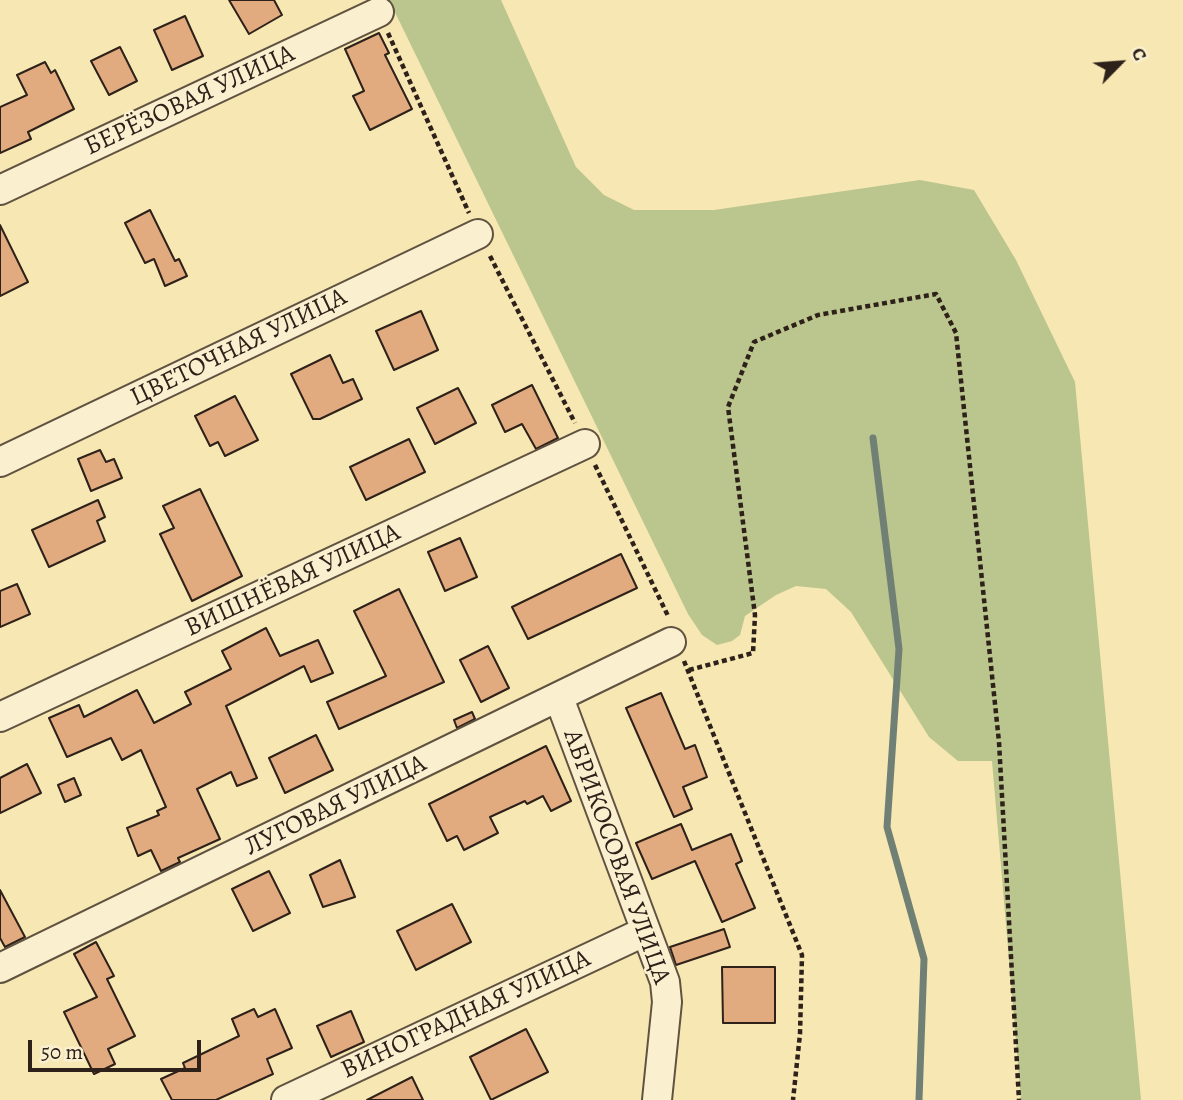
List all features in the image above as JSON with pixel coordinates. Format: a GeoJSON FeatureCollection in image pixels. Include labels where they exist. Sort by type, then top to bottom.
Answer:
{"type":"FeatureCollection","features":[{"type":"Feature","properties":{"kind":"street","name":"БЕРЁЗОВАЯ УЛИЦА"},"geometry":{"type":"LineString","coordinates":[[0,190],[379,12]]}},
{"type":"Feature","properties":{"kind":"street","name":"ЦВЕТОЧНАЯ УЛИЦА"},"geometry":{"type":"LineString","coordinates":[[0,462],[478,234]]}},
{"type":"Feature","properties":{"kind":"street","name":"ВИШНЁВАЯ УЛИЦА"},"geometry":{"type":"LineString","coordinates":[[0,717],[585,444]]}},
{"type":"Feature","properties":{"kind":"street","name":"ЛУГОВАЯ УЛИЦА"},"geometry":{"type":"LineString","coordinates":[[0,968],[671,642]]}},
{"type":"Feature","properties":{"kind":"street","name":"АБРИКОСОВАЯ УЛИЦА"},"geometry":{"type":"LineString","coordinates":[[559,698],[665,982],[667,1002],[657,1100]]}},
{"type":"Feature","properties":{"kind":"street","name":"ВИНОГРАДНАЯ УЛИЦА"},"geometry":{"type":"LineString","coordinates":[[286,1100],[646,931]]}},
{"type":"Feature","properties":{"kind":"path"},"geometry":{"type":"LineString","coordinates":[[379,12],[478,234],[585,444],[669,618],[671,642],[689,670],[802,955],[800,1034],[793,1100]]}},
{"type":"Feature","properties":{"kind":"path"},"geometry":{"type":"LineString","coordinates":[[689,670],[752,653],[755,615],[728,407],[754,342],[818,315],[936,294],[956,333],[992,674],[1000,756],[1019,1100]]}},
{"type":"Feature","properties":{"kind":"green space"},"geometry":{"type":"Polygon","coordinates":[[[389,0],[501,0],[576,167],[604,195],[634,210],[714,210],[920,180],[974,190],[1016,260],[1075,382],[1141,1100],[1021,1100],[992,761],[958,761],[929,737],[851,612],[826,589],[796,586],[776,595],[745,616],[740,635],[732,641],[717,645],[702,635],[688,614],[389,0]]]}},
{"type":"Feature","properties":{"kind":"building"},"geometry":{"type":"Polygon","coordinates":[[[229,0],[274,0],[282,15],[249,34],[229,0]]]}},
{"type":"Feature","properties":{"kind":"building"},"geometry":{"type":"Polygon","coordinates":[[[185,16],[203,56],[172,70],[154,30],[185,16]]]}},
{"type":"Feature","properties":{"kind":"building"},"geometry":{"type":"Polygon","coordinates":[[[379,33],[389,53],[385,55],[412,109],[370,130],[353,96],[364,91],[345,49],[379,33]]]}},
{"type":"Feature","properties":{"kind":"building"},"geometry":{"type":"Polygon","coordinates":[[[120,47],[137,81],[109,95],[91,61],[120,47]]]}},
{"type":"Feature","properties":{"kind":"building"},"geometry":{"type":"Polygon","coordinates":[[[45,62],[51,73],[55,70],[74,109],[28,132],[31,139],[0,153],[0,107],[27,95],[17,75],[45,62]]]}},
{"type":"Feature","properties":{"kind":"building"},"geometry":{"type":"Polygon","coordinates":[[[150,210],[175,261],[179,259],[187,276],[165,286],[154,259],[145,263],[125,223],[150,210]]]}},
{"type":"Feature","properties":{"kind":"building"},"geometry":{"type":"Polygon","coordinates":[[[0,225],[28,282],[0,296],[0,225]]]}},
{"type":"Feature","properties":{"kind":"building"},"geometry":{"type":"Polygon","coordinates":[[[421,311],[438,350],[394,370],[376,331],[421,311]]]}},
{"type":"Feature","properties":{"kind":"building"},"geometry":{"type":"Polygon","coordinates":[[[330,355],[343,383],[353,379],[362,399],[320,419],[313,419],[291,374],[330,355]]]}},
{"type":"Feature","properties":{"kind":"building"},"geometry":{"type":"Polygon","coordinates":[[[532,385],[558,438],[536,449],[522,424],[505,432],[492,405],[532,385]]]}},
{"type":"Feature","properties":{"kind":"building"},"geometry":{"type":"Polygon","coordinates":[[[458,388],[476,423],[435,444],[417,408],[458,388]]]}},
{"type":"Feature","properties":{"kind":"building"},"geometry":{"type":"Polygon","coordinates":[[[235,396],[258,440],[225,456],[218,442],[210,446],[195,416],[235,396]]]}},
{"type":"Feature","properties":{"kind":"building"},"geometry":{"type":"Polygon","coordinates":[[[409,439],[425,472],[366,500],[350,467],[409,439]]]}},
{"type":"Feature","properties":{"kind":"building"},"geometry":{"type":"Polygon","coordinates":[[[100,450],[106,462],[114,459],[122,478],[91,491],[78,459],[100,450]]]}},
{"type":"Feature","properties":{"kind":"building"},"geometry":{"type":"Polygon","coordinates":[[[200,489],[242,576],[192,601],[160,534],[174,528],[163,506],[200,489]]]}},
{"type":"Feature","properties":{"kind":"building"},"geometry":{"type":"Polygon","coordinates":[[[98,500],[105,517],[97,521],[105,541],[49,567],[32,530],[98,500]]]}},
{"type":"Feature","properties":{"kind":"building"},"geometry":{"type":"Polygon","coordinates":[[[460,538],[477,577],[445,591],[428,552],[460,538]]]}},
{"type":"Feature","properties":{"kind":"building"},"geometry":{"type":"Polygon","coordinates":[[[621,554],[637,588],[528,639],[512,607],[621,554]]]}},
{"type":"Feature","properties":{"kind":"building"},"geometry":{"type":"Polygon","coordinates":[[[17,584],[30,614],[0,627],[0,591],[17,584]]]}},
{"type":"Feature","properties":{"kind":"building"},"geometry":{"type":"Polygon","coordinates":[[[399,589],[444,682],[339,729],[327,702],[386,676],[354,611],[399,589]]]}},
{"type":"Feature","properties":{"kind":"building"},"geometry":{"type":"Polygon","coordinates":[[[266,628],[280,656],[318,640],[333,673],[311,682],[304,666],[226,706],[257,778],[237,786],[231,772],[197,789],[220,839],[178,858],[180,862],[161,871],[151,850],[138,856],[127,828],[159,815],[157,811],[166,807],[141,750],[122,760],[111,738],[67,757],[49,718],[79,705],[84,717],[137,690],[154,723],[191,704],[185,692],[231,669],[222,651],[266,628]]]}},
{"type":"Feature","properties":{"kind":"building"},"geometry":{"type":"Polygon","coordinates":[[[488,646],[509,688],[481,702],[460,660],[488,646]]]}},
{"type":"Feature","properties":{"kind":"building"},"geometry":{"type":"Polygon","coordinates":[[[661,693],[685,749],[695,745],[707,777],[683,787],[692,809],[674,817],[626,708],[661,693]]]}},
{"type":"Feature","properties":{"kind":"building"},"geometry":{"type":"Polygon","coordinates":[[[472,712],[475,719],[457,728],[454,720],[472,712]]]}},
{"type":"Feature","properties":{"kind":"building"},"geometry":{"type":"Polygon","coordinates":[[[316,735],[333,770],[285,793],[269,758],[316,735]]]}},
{"type":"Feature","properties":{"kind":"building"},"geometry":{"type":"Polygon","coordinates":[[[546,746],[571,801],[551,811],[543,796],[527,804],[525,801],[490,817],[498,833],[464,850],[457,836],[447,841],[429,804],[546,746]]]}},
{"type":"Feature","properties":{"kind":"building"},"geometry":{"type":"Polygon","coordinates":[[[27,764],[41,793],[0,813],[0,778],[27,764]]]}},
{"type":"Feature","properties":{"kind":"building"},"geometry":{"type":"Polygon","coordinates":[[[74,778],[81,795],[65,802],[58,785],[74,778]]]}},
{"type":"Feature","properties":{"kind":"building"},"geometry":{"type":"Polygon","coordinates":[[[681,824],[692,850],[731,834],[742,861],[736,864],[755,908],[722,922],[695,861],[652,879],[636,843],[681,824]]]}},
{"type":"Feature","properties":{"kind":"building"},"geometry":{"type":"Polygon","coordinates":[[[340,860],[355,897],[323,907],[310,875],[340,860]]]}},
{"type":"Feature","properties":{"kind":"building"},"geometry":{"type":"Polygon","coordinates":[[[269,871],[290,913],[253,931],[232,889],[269,871]]]}},
{"type":"Feature","properties":{"kind":"building"},"geometry":{"type":"Polygon","coordinates":[[[0,890],[25,937],[5,947],[0,938],[0,890]]]}},
{"type":"Feature","properties":{"kind":"building"},"geometry":{"type":"Polygon","coordinates":[[[452,904],[471,942],[416,970],[397,931],[452,904]]]}},
{"type":"Feature","properties":{"kind":"building"},"geometry":{"type":"Polygon","coordinates":[[[724,929],[730,947],[676,965],[670,947],[724,929]]]}},
{"type":"Feature","properties":{"kind":"building"},"geometry":{"type":"Polygon","coordinates":[[[96,942],[114,976],[107,979],[135,1036],[108,1049],[115,1064],[94,1074],[64,1012],[97,997],[74,954],[96,942]]]}},
{"type":"Feature","properties":{"kind":"building"},"geometry":{"type":"Polygon","coordinates":[[[722,967],[775,967],[775,1023],[723,1023],[722,967]]]}},
{"type":"Feature","properties":{"kind":"building"},"geometry":{"type":"Polygon","coordinates":[[[254,1009],[258,1017],[275,1009],[292,1048],[267,1059],[273,1074],[216,1100],[172,1100],[161,1079],[185,1068],[183,1063],[239,1036],[232,1019],[254,1009]]]}},
{"type":"Feature","properties":{"kind":"building"},"geometry":{"type":"Polygon","coordinates":[[[351,1011],[364,1042],[331,1057],[317,1026],[351,1011]]]}},
{"type":"Feature","properties":{"kind":"building"},"geometry":{"type":"Polygon","coordinates":[[[526,1029],[548,1072],[491,1100],[470,1057],[526,1029]]]}},
{"type":"Feature","properties":{"kind":"building"},"geometry":{"type":"Polygon","coordinates":[[[412,1077],[423,1100],[367,1100],[412,1077]]]}},
{"type":"Feature","properties":{"kind":"waterway"},"geometry":{"type":"LineString","coordinates":[[873,438],[899,649],[887,827],[924,959],[919,1100]]}}]}
